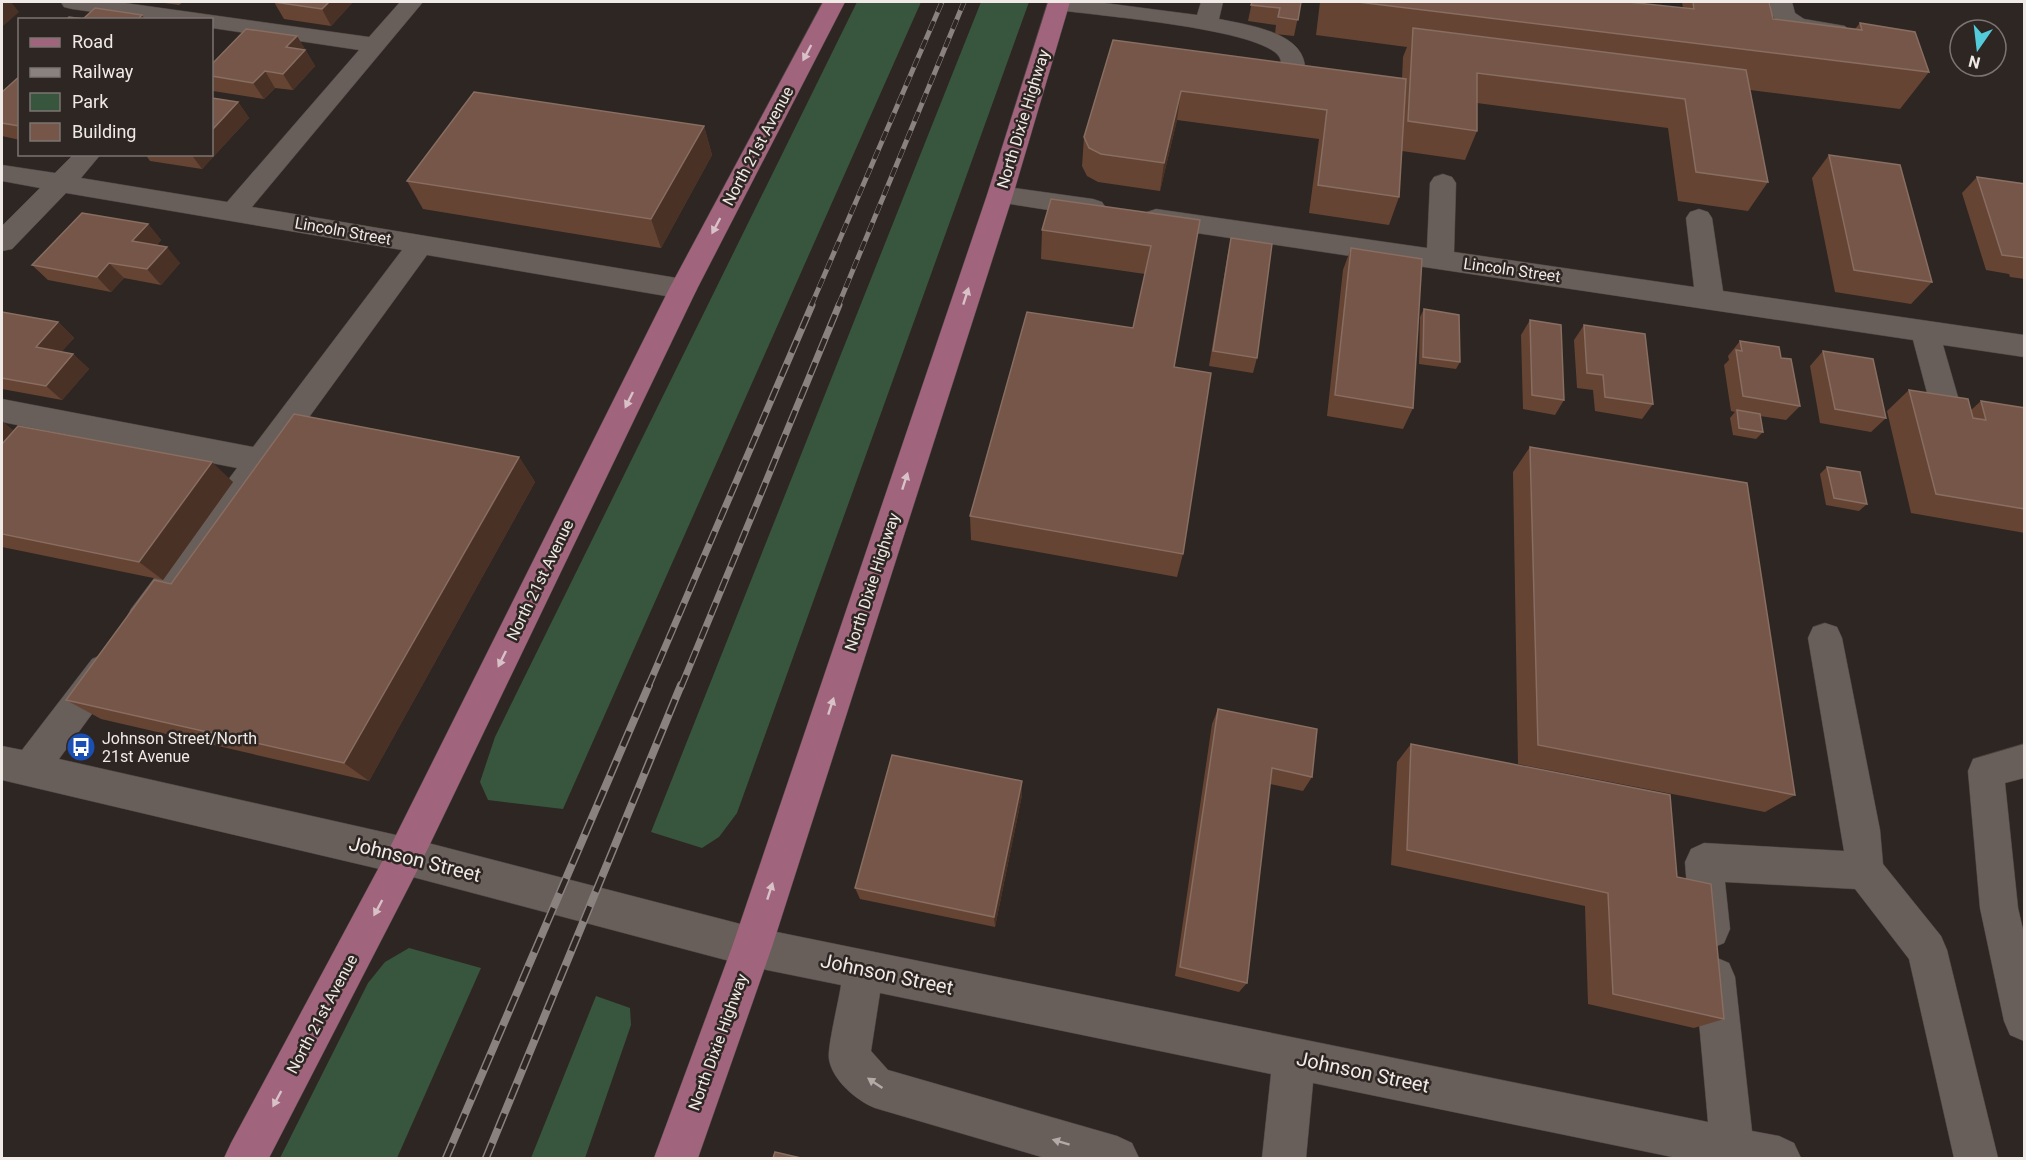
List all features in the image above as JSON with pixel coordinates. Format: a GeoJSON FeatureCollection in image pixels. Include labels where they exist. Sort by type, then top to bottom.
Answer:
{"type":"FeatureCollection","features":[{"type":"Feature","properties":{"kind":"main road","name":"North 21st Avenue"},"geometry":{"type":"LineString","coordinates":[[246,1158],[405,856],[683,289],[834,2]]}},
{"type":"Feature","properties":{"kind":"main road","name":"North Dixie Highway"},"geometry":{"type":"LineString","coordinates":[[676,1158],[752,947],[1000,195],[1059,2]]}},
{"type":"Feature","properties":{"kind":"street"},"geometry":{"type":"LineString","coordinates":[[72,2],[178,18]]}},
{"type":"Feature","properties":{"kind":"street"},"geometry":{"type":"LineString","coordinates":[[213,22],[241,2]]}},
{"type":"Feature","properties":{"kind":"street"},"geometry":{"type":"LineString","coordinates":[[233,212],[412,2]]}},
{"type":"Feature","properties":{"kind":"street"},"geometry":{"type":"LineString","coordinates":[[1059,2],[1209,12],[1277,42],[1288,50],[1293,59],[1292,85]]}},
{"type":"Feature","properties":{"kind":"street"},"geometry":{"type":"LineString","coordinates":[[1781,2],[1784,16],[1797,25],[1864,34]]}},
{"type":"Feature","properties":{"kind":"street"},"geometry":{"type":"LineString","coordinates":[[213,23],[375,45]]}},
{"type":"Feature","properties":{"kind":"street"},"geometry":{"type":"LineString","coordinates":[[2,242],[87,156]]}},
{"type":"Feature","properties":{"kind":"street","name":"Lincoln Street"},"geometry":{"type":"LineString","coordinates":[[2,173],[683,289]]}},
{"type":"Feature","properties":{"kind":"street"},"geometry":{"type":"LineString","coordinates":[[1440,260],[1443,183]]}},
{"type":"Feature","properties":{"kind":"street","name":"Lincoln Street"},"geometry":{"type":"LineString","coordinates":[[1000,195],[2025,346]]}},
{"type":"Feature","properties":{"kind":"street"},"geometry":{"type":"LineString","coordinates":[[1699,218],[1710,300]]}},
{"type":"Feature","properties":{"kind":"street"},"geometry":{"type":"LineString","coordinates":[[16,766],[123,645],[262,461],[421,244]]}},
{"type":"Feature","properties":{"kind":"street"},"geometry":{"type":"LineString","coordinates":[[1924,332],[1945,404]]}},
{"type":"Feature","properties":{"kind":"street"},"geometry":{"type":"LineString","coordinates":[[2,410],[262,461]]}},
{"type":"Feature","properties":{"kind":"street"},"geometry":{"type":"LineString","coordinates":[[1826,638],[1861,830],[1865,871],[1928,950],[1976,1158]]}},
{"type":"Feature","properties":{"kind":"street"},"geometry":{"type":"LineString","coordinates":[[2025,761],[1986,771],[1999,908],[2025,1021]]}},
{"type":"Feature","properties":{"kind":"street","name":"Johnson Street"},"geometry":{"type":"LineString","coordinates":[[16,766],[405,856],[752,947],[1779,1158]]}},
{"type":"Feature","properties":{"kind":"street"},"geometry":{"type":"LineString","coordinates":[[1732,1149],[1704,862],[1865,871]]}},
{"type":"Feature","properties":{"kind":"street"},"geometry":{"type":"LineString","coordinates":[[864,969],[849,1058],[875,1087],[1117,1158]]}},
{"type":"Feature","properties":{"kind":"street"},"geometry":{"type":"LineString","coordinates":[[1284,1158],[1294,1058]]}},
{"type":"Feature","properties":{"kind":"green space"},"geometry":{"type":"Polygon","coordinates":[[[857,2],[921,2],[563,809],[488,800],[480,782],[495,737],[857,2]]]}},
{"type":"Feature","properties":{"kind":"green space"},"geometry":{"type":"Polygon","coordinates":[[[981,2],[1029,2],[737,813],[719,837],[702,848],[651,832],[981,2]]]}},
{"type":"Feature","properties":{"kind":"green space"},"geometry":{"type":"Polygon","coordinates":[[[409,948],[481,968],[397,1158],[280,1158],[368,983],[385,962],[409,948]]]}},
{"type":"Feature","properties":{"kind":"green space"},"geometry":{"type":"Polygon","coordinates":[[[596,996],[630,1008],[631,1025],[585,1158],[531,1158],[596,996]]]}},
{"type":"Feature","properties":{"kind":"building"},"geometry":{"type":"Polygon","coordinates":[[[274,2],[329,2],[322,9],[274,2]]]}},
{"type":"Feature","properties":{"kind":"building"},"geometry":{"type":"Polygon","coordinates":[[[1252,2],[1301,2],[1298,20],[1278,17],[1280,8],[1251,5],[1252,2]]]}},
{"type":"Feature","properties":{"kind":"building"},"geometry":{"type":"Polygon","coordinates":[[[1358,2],[1628,2],[1694,9],[1693,2],[1769,2],[1773,19],[1862,30],[1860,23],[1915,32],[1929,72],[1358,2]]]}},
{"type":"Feature","properties":{"kind":"building"},"geometry":{"type":"Polygon","coordinates":[[[95,8],[142,15],[139,18],[84,18],[95,8]]]}},
{"type":"Feature","properties":{"kind":"building"},"geometry":{"type":"Polygon","coordinates":[[[1413,28],[1746,70],[1768,182],[1696,172],[1685,99],[1477,73],[1477,131],[1408,121],[1413,28]]]}},
{"type":"Feature","properties":{"kind":"building"},"geometry":{"type":"Polygon","coordinates":[[[246,29],[297,36],[286,47],[305,50],[283,74],[265,71],[253,83],[213,76],[213,63],[246,29]]]}},
{"type":"Feature","properties":{"kind":"building"},"geometry":{"type":"Polygon","coordinates":[[[1113,40],[1406,79],[1399,197],[1318,185],[1327,110],[1181,91],[1164,163],[1101,154],[1089,148],[1084,137],[1113,40]]]}},
{"type":"Feature","properties":{"kind":"building"},"geometry":{"type":"Polygon","coordinates":[[[18,78],[18,126],[2,123],[2,92],[18,78]]]}},
{"type":"Feature","properties":{"kind":"building"},"geometry":{"type":"Polygon","coordinates":[[[474,92],[704,126],[651,219],[407,181],[474,92]]]}},
{"type":"Feature","properties":{"kind":"building"},"geometry":{"type":"Polygon","coordinates":[[[213,98],[238,102],[213,129],[213,98]]]}},
{"type":"Feature","properties":{"kind":"building"},"geometry":{"type":"Polygon","coordinates":[[[1829,155],[1900,165],[1932,282],[1854,270],[1829,155]]]}},
{"type":"Feature","properties":{"kind":"building"},"geometry":{"type":"Polygon","coordinates":[[[1977,177],[2025,184],[2025,258],[2002,255],[1977,177]]]}},
{"type":"Feature","properties":{"kind":"building"},"geometry":{"type":"Polygon","coordinates":[[[1051,199],[1200,220],[1174,367],[1211,373],[1183,554],[970,516],[1027,312],[1133,328],[1151,246],[1042,230],[1051,199]]]}},
{"type":"Feature","properties":{"kind":"building"},"geometry":{"type":"Polygon","coordinates":[[[82,213],[148,224],[132,241],[167,247],[147,269],[109,263],[97,277],[32,265],[82,213]]]}},
{"type":"Feature","properties":{"kind":"building"},"geometry":{"type":"Polygon","coordinates":[[[1231,238],[1272,244],[1257,358],[1213,351],[1231,238]]]}},
{"type":"Feature","properties":{"kind":"building"},"geometry":{"type":"Polygon","coordinates":[[[1351,248],[1422,259],[1413,408],[1335,395],[1351,248]]]}},
{"type":"Feature","properties":{"kind":"building"},"geometry":{"type":"Polygon","coordinates":[[[1424,309],[1459,315],[1460,362],[1423,357],[1424,309]]]}},
{"type":"Feature","properties":{"kind":"building"},"geometry":{"type":"Polygon","coordinates":[[[2,312],[58,322],[36,347],[73,354],[46,386],[2,378],[2,312]]]}},
{"type":"Feature","properties":{"kind":"building"},"geometry":{"type":"Polygon","coordinates":[[[1530,320],[1561,325],[1564,400],[1532,395],[1530,320]]]}},
{"type":"Feature","properties":{"kind":"building"},"geometry":{"type":"Polygon","coordinates":[[[1584,325],[1645,334],[1653,404],[1605,397],[1603,375],[1587,373],[1584,325]]]}},
{"type":"Feature","properties":{"kind":"building"},"geometry":{"type":"Polygon","coordinates":[[[1740,341],[1779,347],[1781,358],[1791,359],[1800,406],[1743,396],[1736,350],[1742,351],[1740,341]]]}},
{"type":"Feature","properties":{"kind":"building"},"geometry":{"type":"Polygon","coordinates":[[[1823,351],[1873,359],[1886,418],[1835,409],[1823,351]]]}},
{"type":"Feature","properties":{"kind":"building"},"geometry":{"type":"Polygon","coordinates":[[[1909,390],[1968,399],[1973,418],[1986,420],[1981,401],[2025,408],[2025,509],[1936,494],[1909,390]]]}},
{"type":"Feature","properties":{"kind":"building"},"geometry":{"type":"Polygon","coordinates":[[[1737,410],[1760,414],[1763,432],[1739,428],[1737,410]]]}},
{"type":"Feature","properties":{"kind":"building"},"geometry":{"type":"Polygon","coordinates":[[[294,414],[519,457],[344,763],[66,700],[154,580],[171,584],[294,414]]]}},
{"type":"Feature","properties":{"kind":"building"},"geometry":{"type":"Polygon","coordinates":[[[18,426],[212,462],[139,562],[2,534],[2,444],[18,426]]]}},
{"type":"Feature","properties":{"kind":"building"},"geometry":{"type":"Polygon","coordinates":[[[1530,447],[1747,483],[1795,795],[1538,745],[1530,447]]]}},
{"type":"Feature","properties":{"kind":"building"},"geometry":{"type":"Polygon","coordinates":[[[1827,467],[1860,472],[1867,504],[1834,498],[1827,467]]]}},
{"type":"Feature","properties":{"kind":"building"},"geometry":{"type":"Polygon","coordinates":[[[1218,709],[1317,729],[1312,777],[1272,768],[1247,983],[1180,967],[1218,709]]]}},
{"type":"Feature","properties":{"kind":"building"},"geometry":{"type":"Polygon","coordinates":[[[1411,744],[1670,795],[1677,877],[1711,884],[1724,1019],[1613,994],[1608,893],[1407,850],[1411,744]]]}},
{"type":"Feature","properties":{"kind":"building"},"geometry":{"type":"Polygon","coordinates":[[[892,755],[1022,781],[994,917],[855,888],[892,755]]]}},
{"type":"Feature","properties":{"kind":"building"},"geometry":{"type":"Polygon","coordinates":[[[775,1152],[801,1158],[773,1158],[775,1152]]]}},
{"type":"Feature","properties":{"kind":"railway"},"geometry":{"type":"LineString","coordinates":[[811,306],[942,2]]}},
{"type":"Feature","properties":{"kind":"railway"},"geometry":{"type":"LineString","coordinates":[[838,306],[964,2]]}},
{"type":"Feature","properties":{"kind":"railway"},"geometry":{"type":"LineString","coordinates":[[648,687],[812,305]]}},
{"type":"Feature","properties":{"kind":"railway"},"geometry":{"type":"LineString","coordinates":[[681,687],[839,305]]}},
{"type":"Feature","properties":{"kind":"railway"},"geometry":{"type":"LineString","coordinates":[[446,1158],[649,685]]}},
{"type":"Feature","properties":{"kind":"railway"},"geometry":{"type":"LineString","coordinates":[[486,1158],[681,685]]}},
{"type":"Feature","properties":{"kind":"place","name":"Johnson Street/North 21st Avenue"},"geometry":{"type":"Point","coordinates":[81,747]}}]}
